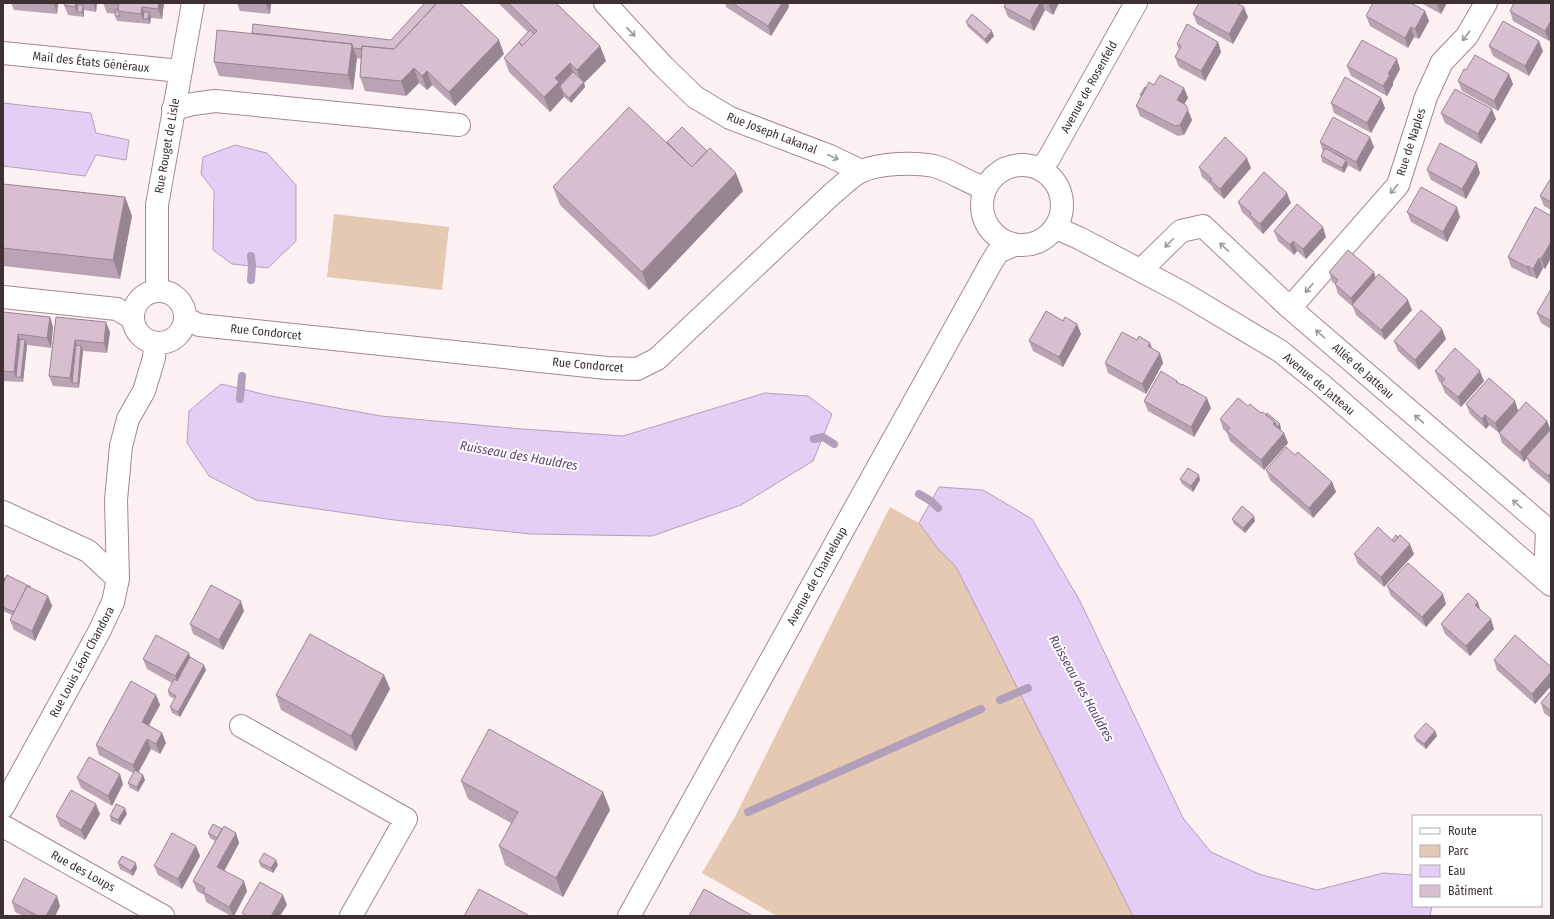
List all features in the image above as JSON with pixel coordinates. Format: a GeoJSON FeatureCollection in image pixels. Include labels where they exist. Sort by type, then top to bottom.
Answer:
{"type":"FeatureCollection","features":[{"type":"Feature","properties":{"kind":"street","name":"Rue Rouget de Lisle"},"geometry":{"type":"LineString","coordinates":[[157,291],[157,206],[173,108],[193,3]]}},
{"type":"Feature","properties":{"kind":"street","name":"Rue Joseph Lakanal"},"geometry":{"type":"LineString","coordinates":[[605,3],[663,66],[695,97],[730,118],[830,156],[861,171]]}},
{"type":"Feature","properties":{"kind":"street","name":"Avenue de Rosenfeld"},"geometry":{"type":"LineString","coordinates":[[1041,169],[1049,158],[1136,3]]}},
{"type":"Feature","properties":{"kind":"street","name":"Rue de Naples"},"geometry":{"type":"LineString","coordinates":[[1290,308],[1398,185],[1426,96],[1442,62],[1467,36],[1486,3]]}},
{"type":"Feature","properties":{"kind":"street","name":"Mail des États Généraux"},"geometry":{"type":"LineString","coordinates":[[3,53],[180,71]]}},
{"type":"Feature","properties":{"kind":"street"},"geometry":{"type":"LineString","coordinates":[[173,108],[215,101],[459,125]]}},
{"type":"Feature","properties":{"kind":"street","name":"Rue Condorcet"},"geometry":{"type":"LineString","coordinates":[[185,318],[199,325],[606,368],[637,369],[657,359],[833,193],[861,171],[897,163],[934,166],[957,175],[975,185],[985,188]]}},
{"type":"Feature","properties":{"kind":"street"},"geometry":{"type":"LineString","coordinates":[[1025,165],[1041,169],[1052,177],[1059,189],[1062,202],[1062,216],[1056,228],[1045,239],[1030,246],[1014,245],[999,239],[989,229],[983,216],[982,202],[985,188],[995,175],[1009,167],[1025,165]]}},
{"type":"Feature","properties":{"kind":"street","name":"Allée de Jatteau"},"geometry":{"type":"LineString","coordinates":[[1142,270],[1181,231],[1202,226],[1290,308],[1547,529],[1548,582]]}},
{"type":"Feature","properties":{"kind":"street","name":"Avenue de Jatteau"},"geometry":{"type":"LineString","coordinates":[[1056,228],[1079,238],[1183,292],[1280,350],[1548,582]]}},
{"type":"Feature","properties":{"kind":"street","name":"Avenue de Chanteloup"},"geometry":{"type":"LineString","coordinates":[[629,916],[990,265],[998,252],[1014,245]]}},
{"type":"Feature","properties":{"kind":"street"},"geometry":{"type":"LineString","coordinates":[[157,291],[168,292],[177,298],[183,307],[185,318],[183,328],[176,337],[167,342],[155,344],[144,339],[136,330],[132,318],[134,308],[139,300],[147,293],[157,291]]}},
{"type":"Feature","properties":{"kind":"street"},"geometry":{"type":"LineString","coordinates":[[3,297],[117,310],[132,318]]}},
{"type":"Feature","properties":{"kind":"street","name":"Rue Louis Léon Chandora"},"geometry":{"type":"LineString","coordinates":[[3,807],[99,632],[113,602],[118,578],[116,500],[121,446],[128,418],[144,391],[154,358],[155,344]]}},
{"type":"Feature","properties":{"kind":"street"},"geometry":{"type":"LineString","coordinates":[[3,512],[88,551],[118,578]]}},
{"type":"Feature","properties":{"kind":"street"},"geometry":{"type":"LineString","coordinates":[[241,726],[406,819],[351,916]]}},
{"type":"Feature","properties":{"kind":"street","name":"Rue des Loups"},"geometry":{"type":"LineString","coordinates":[[3,826],[163,916]]}},
{"type":"Feature","properties":{"kind":"green space"},"geometry":{"type":"Polygon","coordinates":[[[334,214],[449,227],[442,290],[327,277],[334,214]]]}},
{"type":"Feature","properties":{"kind":"green space"},"geometry":{"type":"Polygon","coordinates":[[[890,507],[919,523],[939,550],[956,567],[1133,916],[777,916],[702,873],[736,815],[890,507]]]}},
{"type":"Feature","properties":{"kind":"water"},"geometry":{"type":"Polygon","coordinates":[[[3,103],[91,113],[96,133],[129,140],[126,160],[96,155],[85,176],[3,166],[3,103]]]}},
{"type":"Feature","properties":{"kind":"water"},"geometry":{"type":"Polygon","coordinates":[[[235,145],[267,153],[296,185],[296,241],[268,268],[232,264],[213,250],[214,191],[201,174],[203,157],[235,145]]]}},
{"type":"Feature","properties":{"kind":"water"},"geometry":{"type":"Polygon","coordinates":[[[221,384],[271,396],[381,416],[522,429],[623,436],[765,393],[808,396],[832,414],[813,461],[741,505],[652,536],[531,534],[394,520],[256,500],[209,476],[187,443],[189,411],[221,384]]]}},
{"type":"Feature","properties":{"kind":"water"},"geometry":{"type":"Polygon","coordinates":[[[939,487],[983,490],[1032,519],[1080,601],[1183,818],[1211,852],[1259,874],[1317,890],[1383,873],[1412,875],[1412,907],[1432,907],[1430,916],[1133,916],[956,567],[939,550],[919,523],[939,487]]]}},
{"type":"Feature","properties":{"kind":"building"},"geometry":{"type":"Polygon","coordinates":[[[64,3],[76,3],[75,7],[64,5],[64,3]]]}},
{"type":"Feature","properties":{"kind":"building"},"geometry":{"type":"Polygon","coordinates":[[[104,3],[159,3],[158,9],[142,7],[141,14],[118,11],[119,4],[104,3]]]}},
{"type":"Feature","properties":{"kind":"building"},"geometry":{"type":"Polygon","coordinates":[[[425,3],[437,3],[394,49],[362,46],[362,49],[353,48],[352,44],[252,33],[253,24],[391,40],[425,3]]]}},
{"type":"Feature","properties":{"kind":"building"},"geometry":{"type":"Polygon","coordinates":[[[437,3],[460,3],[499,40],[449,92],[427,71],[422,76],[414,68],[401,81],[360,77],[362,46],[394,49],[437,3]]]}},
{"type":"Feature","properties":{"kind":"building"},"geometry":{"type":"Polygon","coordinates":[[[508,3],[556,3],[600,46],[577,70],[570,63],[555,78],[559,82],[544,97],[504,58],[519,42],[522,46],[537,31],[508,3]]]}},
{"type":"Feature","properties":{"kind":"building"},"geometry":{"type":"Polygon","coordinates":[[[732,3],[782,3],[768,26],[732,3]]]}},
{"type":"Feature","properties":{"kind":"building"},"geometry":{"type":"Polygon","coordinates":[[[1006,3],[1040,3],[1030,21],[1004,7],[1006,3]]]}},
{"type":"Feature","properties":{"kind":"building"},"geometry":{"type":"Polygon","coordinates":[[[1199,3],[1236,3],[1244,7],[1229,34],[1193,14],[1199,3]]]}},
{"type":"Feature","properties":{"kind":"building"},"geometry":{"type":"Polygon","coordinates":[[[1373,3],[1411,3],[1425,11],[1415,29],[1411,27],[1405,38],[1366,16],[1373,3]]]}},
{"type":"Feature","properties":{"kind":"building"},"geometry":{"type":"Polygon","coordinates":[[[1514,3],[1551,3],[1551,21],[1545,31],[1510,11],[1514,3]]]}},
{"type":"Feature","properties":{"kind":"building"},"geometry":{"type":"Polygon","coordinates":[[[78,5],[83,5],[82,12],[77,12],[78,5]]]}},
{"type":"Feature","properties":{"kind":"building"},"geometry":{"type":"Polygon","coordinates":[[[116,9],[118,9],[120,16],[115,16],[116,9]]]}},
{"type":"Feature","properties":{"kind":"building"},"geometry":{"type":"Polygon","coordinates":[[[144,12],[149,12],[148,19],[143,19],[144,12]]]}},
{"type":"Feature","properties":{"kind":"building"},"geometry":{"type":"Polygon","coordinates":[[[972,14],[992,31],[985,39],[966,22],[972,14]]]}},
{"type":"Feature","properties":{"kind":"building"},"geometry":{"type":"Polygon","coordinates":[[[1503,21],[1539,41],[1525,66],[1489,46],[1503,21]]]}},
{"type":"Feature","properties":{"kind":"building"},"geometry":{"type":"Polygon","coordinates":[[[1187,24],[1218,42],[1201,71],[1175,57],[1181,46],[1177,44],[1187,24]]]}},
{"type":"Feature","properties":{"kind":"building"},"geometry":{"type":"Polygon","coordinates":[[[217,30],[352,44],[348,75],[214,62],[217,30]]]}},
{"type":"Feature","properties":{"kind":"building"},"geometry":{"type":"Polygon","coordinates":[[[530,30],[534,34],[522,46],[519,42],[515,46],[530,30]]]}},
{"type":"Feature","properties":{"kind":"building"},"geometry":{"type":"Polygon","coordinates":[[[1362,40],[1397,59],[1383,86],[1347,66],[1362,40]]]}},
{"type":"Feature","properties":{"kind":"building"},"geometry":{"type":"Polygon","coordinates":[[[1475,55],[1509,74],[1494,101],[1458,81],[1464,69],[1466,70],[1475,55]]]}},
{"type":"Feature","properties":{"kind":"building"},"geometry":{"type":"Polygon","coordinates":[[[573,72],[584,82],[569,98],[560,86],[573,72]]]}},
{"type":"Feature","properties":{"kind":"building"},"geometry":{"type":"Polygon","coordinates":[[[1160,75],[1184,88],[1177,100],[1186,105],[1188,110],[1180,125],[1175,126],[1136,106],[1149,82],[1154,85],[1160,75]]]}},
{"type":"Feature","properties":{"kind":"building"},"geometry":{"type":"Polygon","coordinates":[[[1345,77],[1381,98],[1367,123],[1331,103],[1345,77]]]}},
{"type":"Feature","properties":{"kind":"building"},"geometry":{"type":"Polygon","coordinates":[[[1145,87],[1146,88],[1142,95],[1140,95],[1145,87]]]}},
{"type":"Feature","properties":{"kind":"building"},"geometry":{"type":"Polygon","coordinates":[[[1455,89],[1492,109],[1478,134],[1441,113],[1455,89]]]}},
{"type":"Feature","properties":{"kind":"building"},"geometry":{"type":"Polygon","coordinates":[[[629,107],[692,167],[710,148],[736,173],[642,272],[553,187],[629,107]]]}},
{"type":"Feature","properties":{"kind":"building"},"geometry":{"type":"Polygon","coordinates":[[[1333,117],[1370,137],[1356,162],[1320,142],[1333,117]]]}},
{"type":"Feature","properties":{"kind":"building"},"geometry":{"type":"Polygon","coordinates":[[[682,127],[707,151],[692,167],[667,142],[682,127]]]}},
{"type":"Feature","properties":{"kind":"building"},"geometry":{"type":"Polygon","coordinates":[[[1225,137],[1247,158],[1220,189],[1199,167],[1225,137]]]}},
{"type":"Feature","properties":{"kind":"building"},"geometry":{"type":"Polygon","coordinates":[[[1440,143],[1477,163],[1462,189],[1427,170],[1440,143]]]}},
{"type":"Feature","properties":{"kind":"building"},"geometry":{"type":"Polygon","coordinates":[[[1325,148],[1346,160],[1342,168],[1321,156],[1325,148]]]}},
{"type":"Feature","properties":{"kind":"building"},"geometry":{"type":"Polygon","coordinates":[[[1264,172],[1287,193],[1260,224],[1250,215],[1251,213],[1238,202],[1264,172]]]}},
{"type":"Feature","properties":{"kind":"building"},"geometry":{"type":"Polygon","coordinates":[[[1551,178],[1551,202],[1540,196],[1551,178]]]}},
{"type":"Feature","properties":{"kind":"building"},"geometry":{"type":"Polygon","coordinates":[[[3,184],[125,197],[113,260],[3,248],[3,184]]]}},
{"type":"Feature","properties":{"kind":"building"},"geometry":{"type":"Polygon","coordinates":[[[1421,187],[1457,207],[1443,232],[1407,212],[1421,187]]]}},
{"type":"Feature","properties":{"kind":"building"},"geometry":{"type":"Polygon","coordinates":[[[1297,204],[1323,227],[1303,249],[1293,241],[1290,245],[1274,231],[1297,204]]]}},
{"type":"Feature","properties":{"kind":"building"},"geometry":{"type":"Polygon","coordinates":[[[1535,207],[1551,216],[1551,242],[1533,269],[1508,257],[1535,207]]]}},
{"type":"Feature","properties":{"kind":"building"},"geometry":{"type":"Polygon","coordinates":[[[1348,250],[1374,272],[1351,298],[1335,284],[1338,280],[1329,272],[1348,250]]]}},
{"type":"Feature","properties":{"kind":"building"},"geometry":{"type":"Polygon","coordinates":[[[1379,274],[1408,300],[1381,330],[1352,305],[1379,274]]]}},
{"type":"Feature","properties":{"kind":"building"},"geometry":{"type":"Polygon","coordinates":[[[1551,289],[1551,321],[1537,313],[1551,289]]]}},
{"type":"Feature","properties":{"kind":"building"},"geometry":{"type":"Polygon","coordinates":[[[1421,310],[1442,329],[1415,360],[1394,341],[1421,310]]]}},
{"type":"Feature","properties":{"kind":"building"},"geometry":{"type":"Polygon","coordinates":[[[1046,311],[1063,321],[1065,317],[1077,324],[1059,357],[1029,341],[1046,311]]]}},
{"type":"Feature","properties":{"kind":"building"},"geometry":{"type":"Polygon","coordinates":[[[3,312],[50,317],[47,338],[18,334],[14,372],[3,371],[3,312]]]}},
{"type":"Feature","properties":{"kind":"building"},"geometry":{"type":"Polygon","coordinates":[[[56,317],[106,322],[104,343],[75,340],[70,378],[49,376],[56,317]]]}},
{"type":"Feature","properties":{"kind":"building"},"geometry":{"type":"Polygon","coordinates":[[[1122,332],[1137,340],[1139,336],[1150,343],[1148,346],[1160,353],[1142,384],[1105,363],[1122,332]]]}},
{"type":"Feature","properties":{"kind":"building"},"geometry":{"type":"Polygon","coordinates":[[[20,339],[25,340],[21,377],[16,377],[20,339]]]}},
{"type":"Feature","properties":{"kind":"building"},"geometry":{"type":"Polygon","coordinates":[[[76,345],[81,346],[78,383],[72,383],[76,345]]]}},
{"type":"Feature","properties":{"kind":"building"},"geometry":{"type":"Polygon","coordinates":[[[1455,348],[1480,371],[1458,397],[1441,383],[1445,379],[1435,371],[1455,348]]]}},
{"type":"Feature","properties":{"kind":"building"},"geometry":{"type":"Polygon","coordinates":[[[1161,371],[1177,381],[1176,382],[1207,398],[1191,427],[1144,401],[1161,371]]]}},
{"type":"Feature","properties":{"kind":"building"},"geometry":{"type":"Polygon","coordinates":[[[1489,378],[1515,401],[1495,423],[1485,415],[1482,419],[1466,404],[1489,378]]]}},
{"type":"Feature","properties":{"kind":"building"},"geometry":{"type":"Polygon","coordinates":[[[1238,398],[1248,406],[1250,404],[1261,413],[1263,412],[1275,422],[1273,424],[1284,433],[1261,460],[1227,431],[1230,428],[1220,419],[1238,398]]]}},
{"type":"Feature","properties":{"kind":"building"},"geometry":{"type":"Polygon","coordinates":[[[1526,402],[1547,421],[1520,452],[1499,433],[1526,402]]]}},
{"type":"Feature","properties":{"kind":"building"},"geometry":{"type":"Polygon","coordinates":[[[1267,413],[1280,424],[1277,427],[1275,422],[1266,415],[1267,413]]]}},
{"type":"Feature","properties":{"kind":"building"},"geometry":{"type":"Polygon","coordinates":[[[1551,429],[1551,472],[1548,476],[1526,457],[1551,429]]]}},
{"type":"Feature","properties":{"kind":"building"},"geometry":{"type":"Polygon","coordinates":[[[1286,447],[1295,455],[1298,452],[1332,482],[1309,508],[1266,470],[1286,447]]]}},
{"type":"Feature","properties":{"kind":"building"},"geometry":{"type":"Polygon","coordinates":[[[1188,468],[1199,475],[1191,486],[1180,479],[1188,468]]]}},
{"type":"Feature","properties":{"kind":"building"},"geometry":{"type":"Polygon","coordinates":[[[1242,506],[1254,516],[1243,528],[1232,519],[1242,506]]]}},
{"type":"Feature","properties":{"kind":"building"},"geometry":{"type":"Polygon","coordinates":[[[1378,527],[1394,542],[1400,535],[1410,544],[1381,577],[1354,554],[1378,527]]]}},
{"type":"Feature","properties":{"kind":"building"},"geometry":{"type":"Polygon","coordinates":[[[1396,535],[1398,537],[1394,542],[1392,540],[1396,535]]]}},
{"type":"Feature","properties":{"kind":"building"},"geometry":{"type":"Polygon","coordinates":[[[1408,563],[1443,594],[1422,617],[1387,586],[1408,563]]]}},
{"type":"Feature","properties":{"kind":"building"},"geometry":{"type":"Polygon","coordinates":[[[7,575],[31,587],[27,586],[14,612],[3,607],[3,584],[7,575]]]}},
{"type":"Feature","properties":{"kind":"building"},"geometry":{"type":"Polygon","coordinates":[[[211,585],[241,601],[219,640],[190,624],[211,585]]]}},
{"type":"Feature","properties":{"kind":"building"},"geometry":{"type":"Polygon","coordinates":[[[27,586],[48,596],[32,631],[10,620],[27,586]]]}},
{"type":"Feature","properties":{"kind":"building"},"geometry":{"type":"Polygon","coordinates":[[[1468,593],[1478,602],[1475,605],[1491,619],[1466,646],[1441,624],[1468,593]]]}},
{"type":"Feature","properties":{"kind":"building"},"geometry":{"type":"Polygon","coordinates":[[[310,634],[384,675],[351,736],[276,695],[310,634]]]}},
{"type":"Feature","properties":{"kind":"building"},"geometry":{"type":"Polygon","coordinates":[[[156,635],[189,653],[175,676],[143,659],[156,635]]]}},
{"type":"Feature","properties":{"kind":"building"},"geometry":{"type":"Polygon","coordinates":[[[1515,635],[1551,667],[1551,672],[1532,694],[1494,660],[1515,635]]]}},
{"type":"Feature","properties":{"kind":"building"},"geometry":{"type":"Polygon","coordinates":[[[190,657],[204,665],[178,712],[170,707],[176,696],[168,691],[174,679],[177,681],[190,657]]]}},
{"type":"Feature","properties":{"kind":"building"},"geometry":{"type":"Polygon","coordinates":[[[131,681],[156,695],[142,722],[162,733],[156,744],[147,739],[133,765],[96,745],[131,681]]]}},
{"type":"Feature","properties":{"kind":"building"},"geometry":{"type":"Polygon","coordinates":[[[1551,691],[1551,711],[1541,703],[1551,691]]]}},
{"type":"Feature","properties":{"kind":"building"},"geometry":{"type":"Polygon","coordinates":[[[1426,723],[1435,731],[1424,744],[1414,736],[1426,723]]]}},
{"type":"Feature","properties":{"kind":"building"},"geometry":{"type":"Polygon","coordinates":[[[489,729],[603,792],[556,878],[499,846],[518,812],[461,781],[489,729]]]}},
{"type":"Feature","properties":{"kind":"building"},"geometry":{"type":"Polygon","coordinates":[[[89,757],[120,774],[108,796],[77,778],[89,757]]]}},
{"type":"Feature","properties":{"kind":"building"},"geometry":{"type":"Polygon","coordinates":[[[135,770],[143,775],[137,787],[128,783],[135,770]]]}},
{"type":"Feature","properties":{"kind":"building"},"geometry":{"type":"Polygon","coordinates":[[[71,790],[96,804],[81,830],[56,816],[71,790]]]}},
{"type":"Feature","properties":{"kind":"building"},"geometry":{"type":"Polygon","coordinates":[[[116,804],[125,808],[118,820],[110,816],[116,804]]]}},
{"type":"Feature","properties":{"kind":"building"},"geometry":{"type":"Polygon","coordinates":[[[213,824],[222,829],[217,838],[208,833],[213,824]]]}},
{"type":"Feature","properties":{"kind":"building"},"geometry":{"type":"Polygon","coordinates":[[[224,826],[236,833],[217,867],[244,881],[229,907],[203,892],[205,888],[193,881],[224,826]]]}},
{"type":"Feature","properties":{"kind":"building"},"geometry":{"type":"Polygon","coordinates":[[[172,833],[196,846],[178,879],[154,866],[172,833]]]}},
{"type":"Feature","properties":{"kind":"building"},"geometry":{"type":"Polygon","coordinates":[[[264,853],[276,860],[271,868],[259,862],[264,853]]]}},
{"type":"Feature","properties":{"kind":"building"},"geometry":{"type":"Polygon","coordinates":[[[122,856],[136,863],[131,871],[118,863],[122,856]]]}},
{"type":"Feature","properties":{"kind":"building"},"geometry":{"type":"Polygon","coordinates":[[[24,878],[57,896],[46,916],[38,916],[12,902],[24,878]]]}},
{"type":"Feature","properties":{"kind":"building"},"geometry":{"type":"Polygon","coordinates":[[[260,882],[283,895],[271,916],[247,916],[242,913],[260,882]]]}},
{"type":"Feature","properties":{"kind":"building"},"geometry":{"type":"Polygon","coordinates":[[[479,889],[530,916],[464,916],[479,889]]]}},
{"type":"Feature","properties":{"kind":"building"},"geometry":{"type":"Polygon","coordinates":[[[704,889],[753,916],[689,916],[704,889]]]}},
{"type":"Feature","properties":{"kind":"waterway","name":"Ruisseau des Hauldres"},"geometry":{"type":"LineString","coordinates":[[251,256],[251,280]]}},
{"type":"Feature","properties":{"kind":"waterway","name":"Ruisseau des Hauldres"},"geometry":{"type":"LineString","coordinates":[[240,399],[242,376]]}},
{"type":"Feature","properties":{"kind":"waterway","name":"Ruisseau des Hauldres"},"geometry":{"type":"LineString","coordinates":[[814,439],[823,437],[834,444]]}},
{"type":"Feature","properties":{"kind":"waterway","name":"Ruisseau des Hauldres"},"geometry":{"type":"LineString","coordinates":[[919,494],[931,501],[938,508]]}},
{"type":"Feature","properties":{"kind":"waterway"},"geometry":{"type":"LineString","coordinates":[[1000,700],[1028,688]]}},
{"type":"Feature","properties":{"kind":"waterway"},"geometry":{"type":"LineString","coordinates":[[748,812],[981,709]]}}]}
